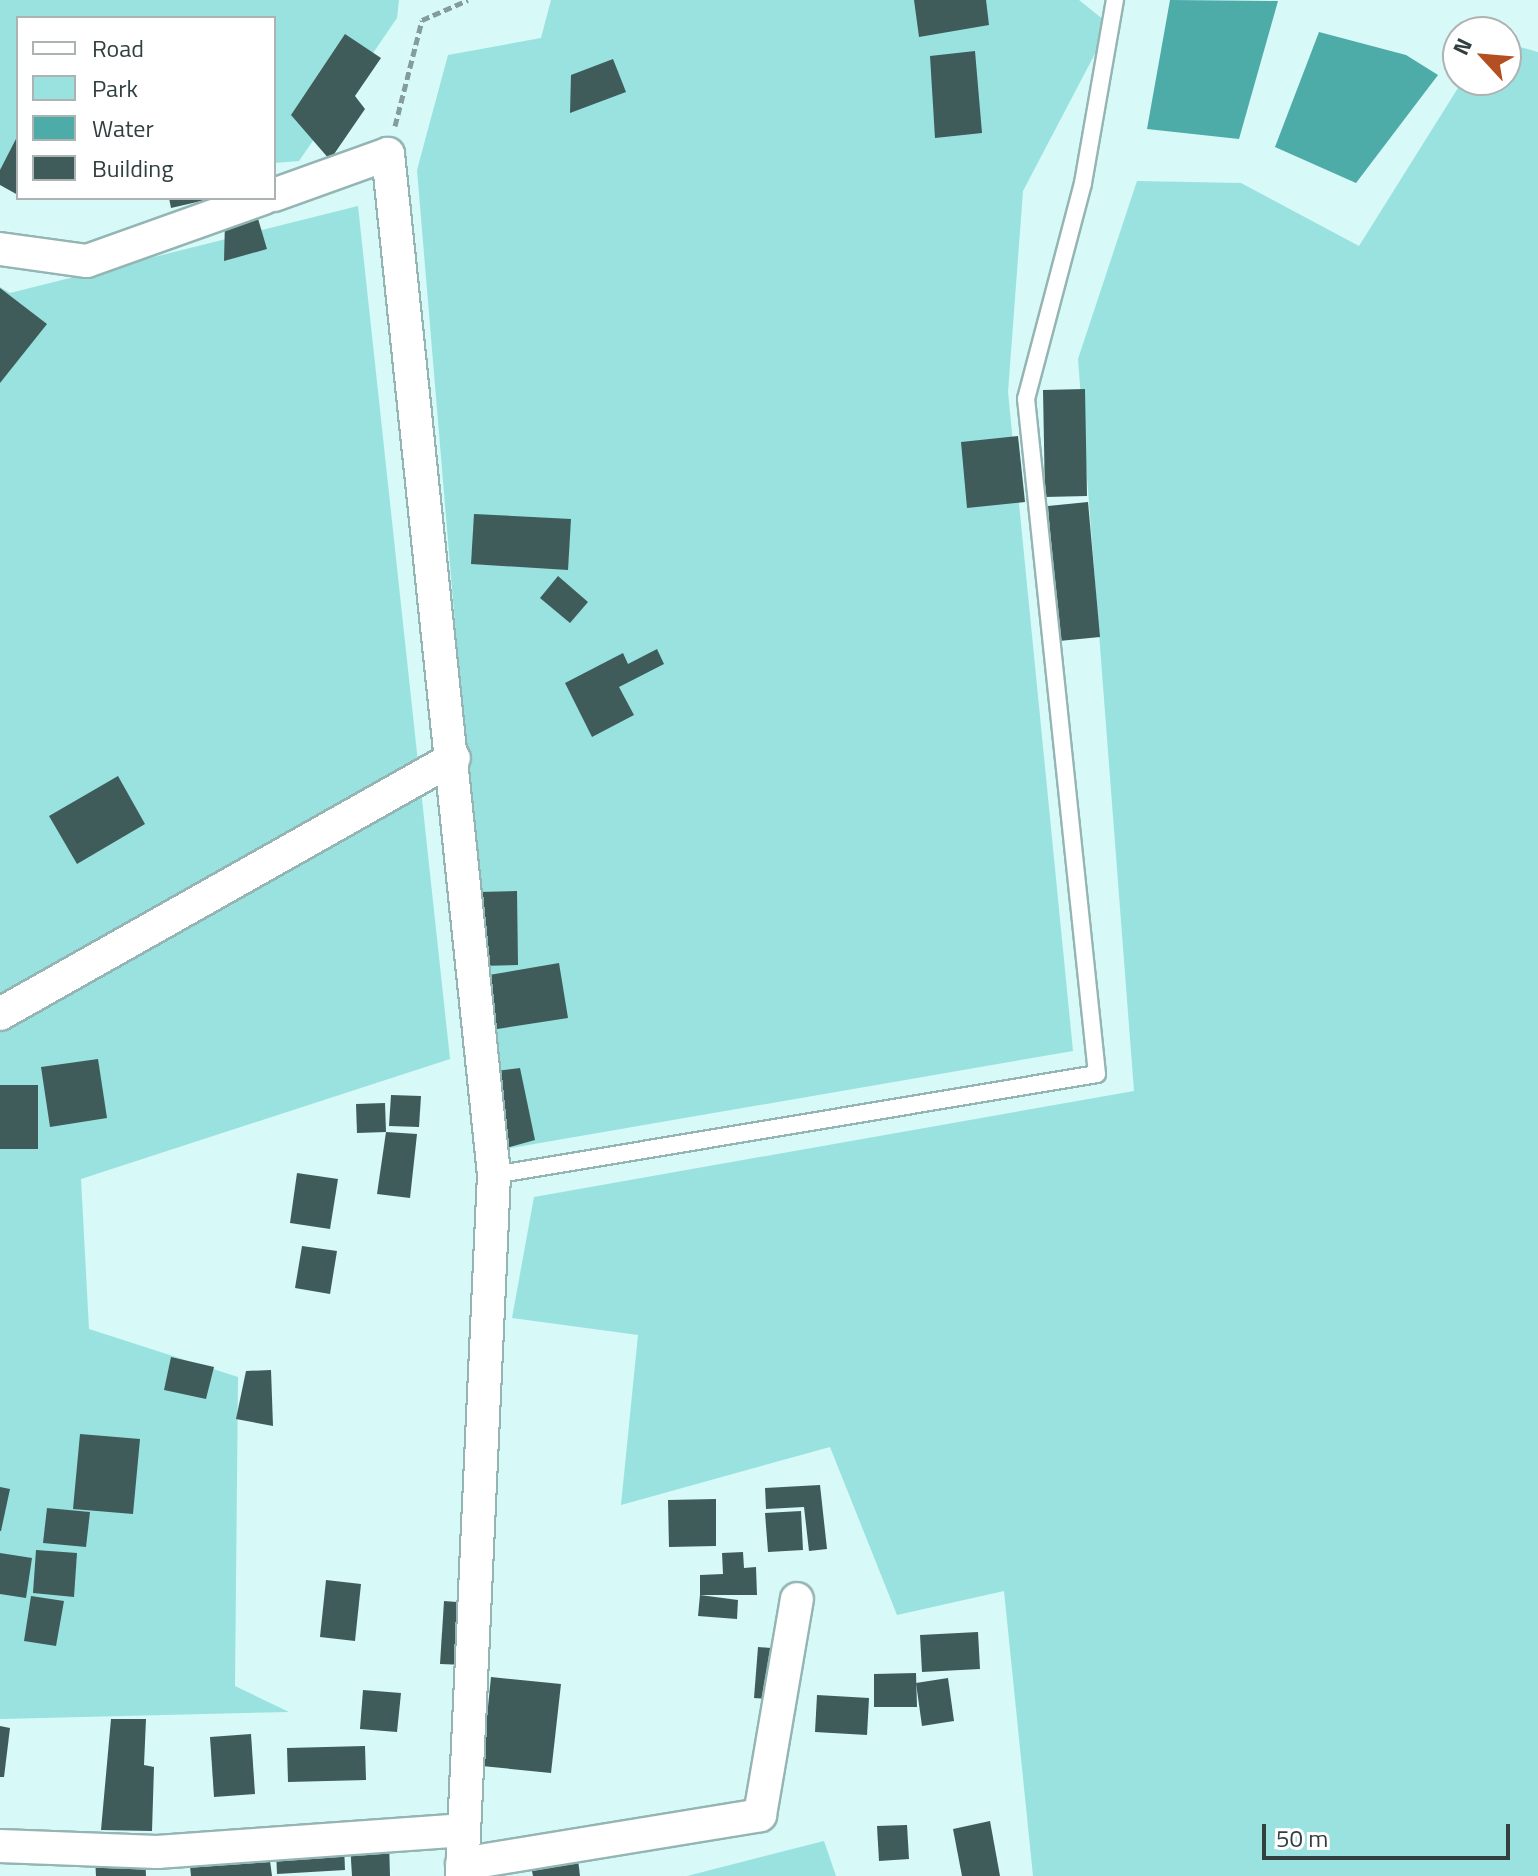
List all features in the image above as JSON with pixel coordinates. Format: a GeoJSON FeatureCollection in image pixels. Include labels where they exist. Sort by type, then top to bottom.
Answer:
{"type":"FeatureCollection","features":[{"type":"Feature","properties":{"kind":"street"},"geometry":{"type":"LineString","coordinates":[[276,194],[388,154],[454,758],[494,1175],[461,1830],[462,1870],[760,1815],[797,1599]]}},
{"type":"Feature","properties":{"kind":"street"},"geometry":{"type":"LineString","coordinates":[[0,249],[87,261],[258,200]]}},
{"type":"Feature","properties":{"kind":"street"},"geometry":{"type":"LineString","coordinates":[[0,1014],[454,758]]}},
{"type":"Feature","properties":{"kind":"street"},"geometry":{"type":"LineString","coordinates":[[0,1846],[157,1852],[461,1830]]}},
{"type":"Feature","properties":{"kind":"lane"},"geometry":{"type":"LineString","coordinates":[[494,1175],[1097,1074],[1026,399],[1083,183],[1115,0]]}},
{"type":"Feature","properties":{"kind":"path"},"geometry":{"type":"LineString","coordinates":[[388,154],[422,20],[468,0]]}},
{"type":"Feature","properties":{"kind":"green space"},"geometry":{"type":"Polygon","coordinates":[[[0,0],[399,0],[397,18],[299,161],[276,163],[276,16],[16,16],[16,183],[0,184],[0,0]]]}},
{"type":"Feature","properties":{"kind":"green space"},"geometry":{"type":"Polygon","coordinates":[[[551,0],[1079,0],[1110,25],[1023,191],[1008,392],[1073,1051],[499,1150],[417,170],[448,55],[541,38],[551,0]]]}},
{"type":"Feature","properties":{"kind":"green space"},"geometry":{"type":"Polygon","coordinates":[[[1522,48],[1538,52],[1538,1876],[1033,1876],[1004,1591],[897,1615],[830,1447],[621,1505],[638,1335],[512,1318],[534,1197],[1134,1091],[1078,359],[1137,181],[1241,183],[1359,246],[1453,96],[1522,96],[1522,48]]]}},
{"type":"Feature","properties":{"kind":"green space"},"geometry":{"type":"Polygon","coordinates":[[[358,206],[450,1059],[81,1179],[89,1329],[238,1377],[235,1686],[289,1712],[0,1719],[0,287],[10,293],[358,206]]]}},
{"type":"Feature","properties":{"kind":"green space"},"geometry":{"type":"Polygon","coordinates":[[[824,1841],[836,1876],[687,1876],[824,1841]]]}},
{"type":"Feature","properties":{"kind":"water"},"geometry":{"type":"Polygon","coordinates":[[[1170,0],[1278,1],[1239,139],[1147,129],[1170,0]]]}},
{"type":"Feature","properties":{"kind":"water"},"geometry":{"type":"Polygon","coordinates":[[[1319,32],[1406,55],[1438,75],[1356,183],[1275,147],[1319,32]]]}},
{"type":"Feature","properties":{"kind":"building"},"geometry":{"type":"Polygon","coordinates":[[[914,0],[986,0],[989,25],[919,37],[914,0]]]}},
{"type":"Feature","properties":{"kind":"building"},"geometry":{"type":"Polygon","coordinates":[[[345,34],[381,58],[355,96],[365,109],[330,160],[291,115],[345,34]]]}},
{"type":"Feature","properties":{"kind":"building"},"geometry":{"type":"Polygon","coordinates":[[[975,51],[982,133],[935,138],[930,56],[975,51]]]}},
{"type":"Feature","properties":{"kind":"building"},"geometry":{"type":"Polygon","coordinates":[[[613,59],[626,92],[570,113],[571,75],[613,59]]]}},
{"type":"Feature","properties":{"kind":"building"},"geometry":{"type":"Polygon","coordinates":[[[16,139],[16,194],[0,185],[0,170],[16,139]]]}},
{"type":"Feature","properties":{"kind":"building"},"geometry":{"type":"Polygon","coordinates":[[[169,200],[206,200],[171,208],[169,200]]]}},
{"type":"Feature","properties":{"kind":"building"},"geometry":{"type":"Polygon","coordinates":[[[256,212],[267,249],[224,261],[225,221],[256,212]]]}},
{"type":"Feature","properties":{"kind":"building"},"geometry":{"type":"Polygon","coordinates":[[[0,288],[47,324],[0,383],[0,288]]]}},
{"type":"Feature","properties":{"kind":"building"},"geometry":{"type":"Polygon","coordinates":[[[1085,389],[1087,496],[1045,497],[1043,390],[1085,389]]]}},
{"type":"Feature","properties":{"kind":"building"},"geometry":{"type":"Polygon","coordinates":[[[1018,436],[1025,502],[967,508],[961,442],[1018,436]]]}},
{"type":"Feature","properties":{"kind":"building"},"geometry":{"type":"Polygon","coordinates":[[[1088,502],[1100,637],[1059,641],[1048,506],[1088,502]]]}},
{"type":"Feature","properties":{"kind":"building"},"geometry":{"type":"Polygon","coordinates":[[[474,514],[571,519],[568,570],[471,564],[474,514]]]}},
{"type":"Feature","properties":{"kind":"building"},"geometry":{"type":"Polygon","coordinates":[[[558,576],[588,602],[570,623],[540,598],[558,576]]]}},
{"type":"Feature","properties":{"kind":"building"},"geometry":{"type":"Polygon","coordinates":[[[657,649],[664,664],[619,687],[634,715],[592,737],[565,683],[623,653],[628,664],[657,649]]]}},
{"type":"Feature","properties":{"kind":"building"},"geometry":{"type":"Polygon","coordinates":[[[118,776],[145,824],[77,864],[49,816],[118,776]]]}},
{"type":"Feature","properties":{"kind":"building"},"geometry":{"type":"Polygon","coordinates":[[[517,891],[518,965],[479,966],[478,892],[517,891]]]}},
{"type":"Feature","properties":{"kind":"building"},"geometry":{"type":"Polygon","coordinates":[[[559,963],[568,1018],[491,1030],[483,976],[559,963]]]}},
{"type":"Feature","properties":{"kind":"building"},"geometry":{"type":"Polygon","coordinates":[[[98,1059],[107,1118],[50,1127],[41,1067],[98,1059]]]}},
{"type":"Feature","properties":{"kind":"building"},"geometry":{"type":"Polygon","coordinates":[[[520,1068],[535,1140],[499,1150],[489,1072],[520,1068]]]}},
{"type":"Feature","properties":{"kind":"building"},"geometry":{"type":"Polygon","coordinates":[[[0,1085],[38,1085],[38,1149],[0,1149],[0,1085]]]}},
{"type":"Feature","properties":{"kind":"building"},"geometry":{"type":"Polygon","coordinates":[[[391,1095],[421,1096],[419,1127],[389,1126],[391,1095]]]}},
{"type":"Feature","properties":{"kind":"building"},"geometry":{"type":"Polygon","coordinates":[[[385,1103],[386,1132],[357,1133],[356,1104],[385,1103]]]}},
{"type":"Feature","properties":{"kind":"building"},"geometry":{"type":"Polygon","coordinates":[[[386,1132],[417,1134],[410,1198],[377,1194],[386,1132]]]}},
{"type":"Feature","properties":{"kind":"building"},"geometry":{"type":"Polygon","coordinates":[[[297,1173],[338,1179],[330,1229],[290,1223],[297,1173]]]}},
{"type":"Feature","properties":{"kind":"building"},"geometry":{"type":"Polygon","coordinates":[[[302,1246],[337,1251],[330,1294],[295,1288],[302,1246]]]}},
{"type":"Feature","properties":{"kind":"building"},"geometry":{"type":"Polygon","coordinates":[[[171,1357],[214,1367],[206,1399],[164,1390],[171,1357]]]}},
{"type":"Feature","properties":{"kind":"building"},"geometry":{"type":"Polygon","coordinates":[[[271,1370],[273,1426],[236,1419],[246,1371],[271,1370]]]}},
{"type":"Feature","properties":{"kind":"building"},"geometry":{"type":"Polygon","coordinates":[[[80,1434],[140,1439],[133,1514],[73,1509],[80,1434]]]}},
{"type":"Feature","properties":{"kind":"building"},"geometry":{"type":"Polygon","coordinates":[[[820,1485],[827,1549],[809,1551],[804,1507],[766,1509],[765,1488],[820,1485]]]}},
{"type":"Feature","properties":{"kind":"building"},"geometry":{"type":"Polygon","coordinates":[[[0,1487],[10,1489],[1,1531],[0,1531],[0,1487]]]}},
{"type":"Feature","properties":{"kind":"building"},"geometry":{"type":"Polygon","coordinates":[[[716,1499],[716,1546],[669,1547],[668,1500],[716,1499]]]}},
{"type":"Feature","properties":{"kind":"building"},"geometry":{"type":"Polygon","coordinates":[[[47,1508],[90,1512],[86,1547],[43,1543],[47,1508]]]}},
{"type":"Feature","properties":{"kind":"building"},"geometry":{"type":"Polygon","coordinates":[[[801,1511],[803,1550],[768,1552],[765,1513],[801,1511]]]}},
{"type":"Feature","properties":{"kind":"building"},"geometry":{"type":"Polygon","coordinates":[[[36,1550],[77,1553],[74,1597],[33,1593],[36,1550]]]}},
{"type":"Feature","properties":{"kind":"building"},"geometry":{"type":"Polygon","coordinates":[[[743,1552],[744,1568],[756,1567],[757,1595],[700,1595],[700,1575],[723,1574],[722,1553],[743,1552]]]}},
{"type":"Feature","properties":{"kind":"building"},"geometry":{"type":"Polygon","coordinates":[[[0,1553],[32,1558],[26,1598],[0,1594],[0,1553]]]}},
{"type":"Feature","properties":{"kind":"building"},"geometry":{"type":"Polygon","coordinates":[[[326,1580],[361,1584],[355,1641],[320,1637],[326,1580]]]}},
{"type":"Feature","properties":{"kind":"building"},"geometry":{"type":"Polygon","coordinates":[[[700,1595],[738,1600],[737,1619],[698,1616],[700,1595]]]}},
{"type":"Feature","properties":{"kind":"building"},"geometry":{"type":"Polygon","coordinates":[[[31,1596],[64,1601],[56,1646],[24,1641],[31,1596]]]}},
{"type":"Feature","properties":{"kind":"building"},"geometry":{"type":"Polygon","coordinates":[[[444,1601],[470,1603],[466,1665],[440,1664],[444,1601]]]}},
{"type":"Feature","properties":{"kind":"building"},"geometry":{"type":"Polygon","coordinates":[[[978,1632],[980,1669],[922,1672],[920,1635],[978,1632]]]}},
{"type":"Feature","properties":{"kind":"building"},"geometry":{"type":"Polygon","coordinates":[[[758,1647],[783,1649],[778,1700],[754,1698],[758,1647]]]}},
{"type":"Feature","properties":{"kind":"building"},"geometry":{"type":"Polygon","coordinates":[[[916,1673],[917,1707],[874,1707],[874,1674],[916,1673]]]}},
{"type":"Feature","properties":{"kind":"building"},"geometry":{"type":"Polygon","coordinates":[[[491,1677],[561,1684],[551,1773],[482,1766],[491,1677]]]}},
{"type":"Feature","properties":{"kind":"building"},"geometry":{"type":"Polygon","coordinates":[[[948,1678],[954,1721],[922,1726],[916,1683],[948,1678]]]}},
{"type":"Feature","properties":{"kind":"building"},"geometry":{"type":"Polygon","coordinates":[[[363,1690],[401,1693],[397,1732],[360,1729],[363,1690]]]}},
{"type":"Feature","properties":{"kind":"building"},"geometry":{"type":"Polygon","coordinates":[[[817,1695],[869,1698],[867,1735],[815,1732],[817,1695]]]}},
{"type":"Feature","properties":{"kind":"building"},"geometry":{"type":"Polygon","coordinates":[[[111,1719],[146,1719],[144,1765],[154,1767],[152,1831],[101,1830],[111,1719]]]}},
{"type":"Feature","properties":{"kind":"building"},"geometry":{"type":"Polygon","coordinates":[[[0,1726],[10,1728],[4,1777],[0,1777],[0,1726]]]}},
{"type":"Feature","properties":{"kind":"building"},"geometry":{"type":"Polygon","coordinates":[[[251,1734],[255,1794],[214,1797],[210,1737],[251,1734]]]}},
{"type":"Feature","properties":{"kind":"building"},"geometry":{"type":"Polygon","coordinates":[[[365,1746],[366,1780],[288,1782],[287,1748],[365,1746]]]}},
{"type":"Feature","properties":{"kind":"building"},"geometry":{"type":"Polygon","coordinates":[[[990,1821],[1000,1876],[962,1876],[953,1829],[990,1821]]]}},
{"type":"Feature","properties":{"kind":"building"},"geometry":{"type":"Polygon","coordinates":[[[907,1825],[909,1859],[879,1861],[877,1826],[907,1825]]]}},
{"type":"Feature","properties":{"kind":"building"},"geometry":{"type":"Polygon","coordinates":[[[389,1841],[390,1876],[352,1876],[350,1843],[389,1841]]]}},
{"type":"Feature","properties":{"kind":"building"},"geometry":{"type":"Polygon","coordinates":[[[344,1845],[345,1870],[277,1874],[276,1849],[344,1845]]]}},
{"type":"Feature","properties":{"kind":"building"},"geometry":{"type":"Polygon","coordinates":[[[268,1846],[272,1876],[191,1876],[189,1855],[268,1846]]]}},
{"type":"Feature","properties":{"kind":"building"},"geometry":{"type":"Polygon","coordinates":[[[145,1856],[146,1876],[96,1876],[95,1858],[145,1856]]]}},
{"type":"Feature","properties":{"kind":"building"},"geometry":{"type":"Polygon","coordinates":[[[578,1859],[580,1876],[533,1876],[531,1866],[578,1859]]]}}]}
